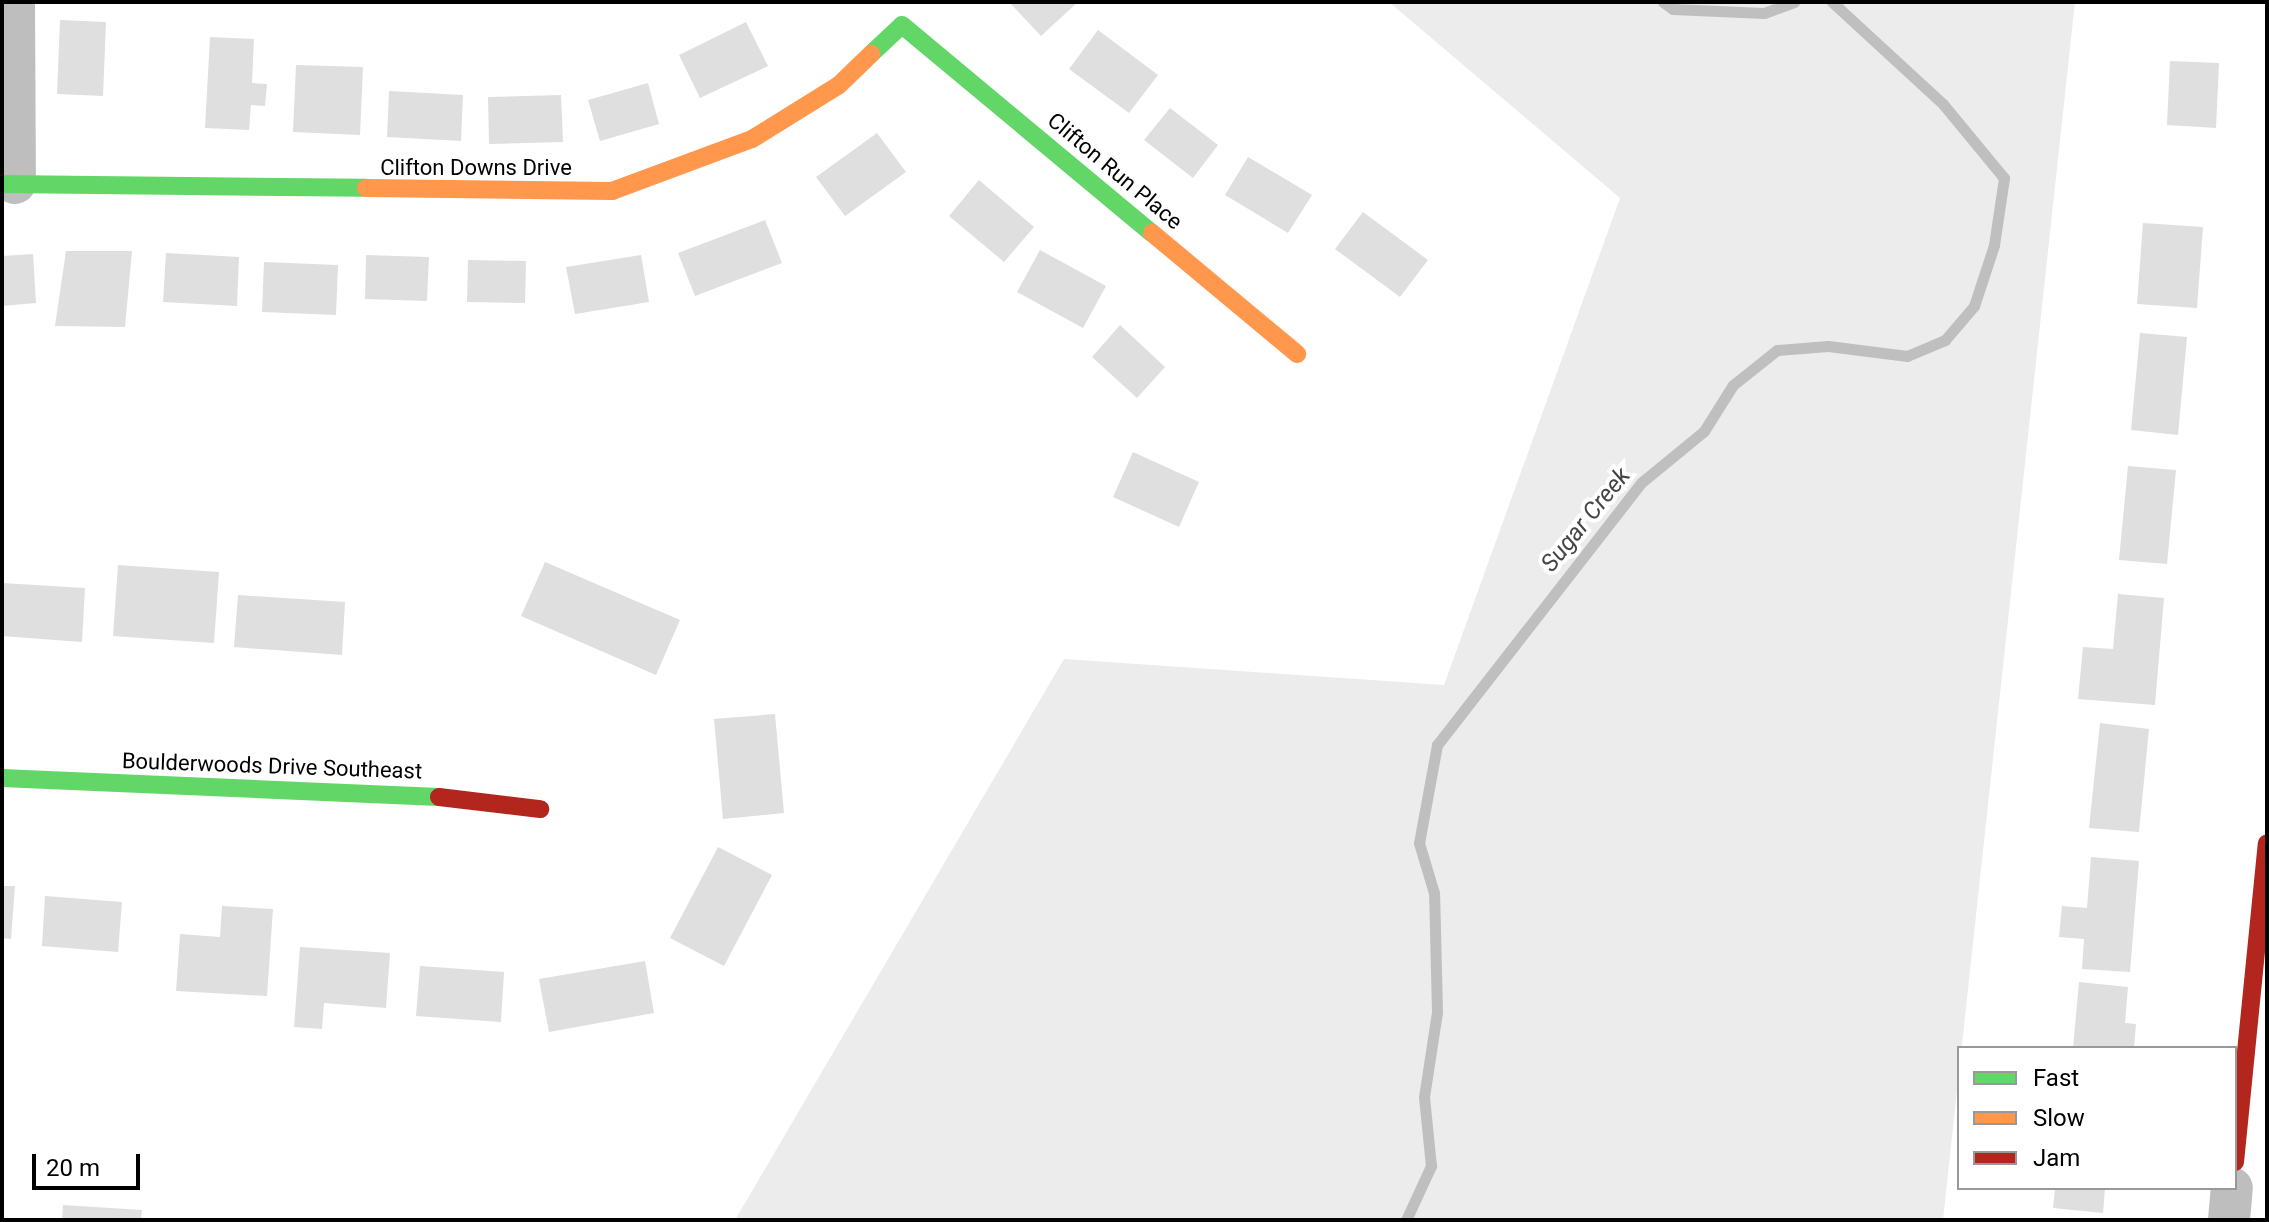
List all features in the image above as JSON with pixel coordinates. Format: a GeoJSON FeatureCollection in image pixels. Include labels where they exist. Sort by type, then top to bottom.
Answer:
{"type":"FeatureCollection","features":[{"type":"Feature","properties":{"kind":"street"},"geometry":{"type":"LineString","coordinates":[[8,184],[14,2]]}},
{"type":"Feature","properties":{"kind":"street","name":"Clifton Downs Drive"},"geometry":{"type":"LineString","coordinates":[[8,184],[612,191],[752,139],[839,85],[902,14]]}},
{"type":"Feature","properties":{"kind":"street","name":"Clifton Run Place"},"geometry":{"type":"LineString","coordinates":[[902,14],[1297,354]]}},
{"type":"Feature","properties":{"kind":"street","name":"Boulderwoods Drive Southeast"},"geometry":{"type":"LineString","coordinates":[[2,778],[449,797],[540,809]]}},
{"type":"Feature","properties":{"kind":"street"},"geometry":{"type":"LineString","coordinates":[[2237,1142],[2267,844]]}},
{"type":"Feature","properties":{"kind":"street"},"geometry":{"type":"LineString","coordinates":[[2229,1220],[2232,1190]]}},
{"type":"Feature","properties":{"kind":"shaded area"},"geometry":{"type":"Polygon","coordinates":[[[1389,2],[2075,2],[1962,1046],[1957,1046],[1957,1091],[1943,1220],[735,1220],[1064,659],[1444,685],[1620,198],[1389,2]]]}},
{"type":"Feature","properties":{"kind":"building"},"geometry":{"type":"Polygon","coordinates":[[[1009,2],[1078,2],[1041,36],[1009,2]]]}},
{"type":"Feature","properties":{"kind":"building"},"geometry":{"type":"Polygon","coordinates":[[[60,20],[106,22],[103,96],[57,94],[60,20]]]}},
{"type":"Feature","properties":{"kind":"building"},"geometry":{"type":"Polygon","coordinates":[[[746,22],[768,66],[700,98],[679,55],[746,22]]]}},
{"type":"Feature","properties":{"kind":"building"},"geometry":{"type":"Polygon","coordinates":[[[1098,30],[1158,75],[1129,113],[1069,69],[1098,30]]]}},
{"type":"Feature","properties":{"kind":"building"},"geometry":{"type":"Polygon","coordinates":[[[210,37],[254,39],[252,83],[267,84],[265,106],[251,105],[249,130],[205,128],[210,37]]]}},
{"type":"Feature","properties":{"kind":"building"},"geometry":{"type":"Polygon","coordinates":[[[2170,61],[2219,63],[2216,128],[2167,125],[2170,61]]]}},
{"type":"Feature","properties":{"kind":"building"},"geometry":{"type":"Polygon","coordinates":[[[296,65],[363,67],[360,135],[293,132],[296,65]]]}},
{"type":"Feature","properties":{"kind":"building"},"geometry":{"type":"Polygon","coordinates":[[[648,83],[659,124],[600,141],[588,100],[648,83]]]}},
{"type":"Feature","properties":{"kind":"building"},"geometry":{"type":"Polygon","coordinates":[[[389,91],[463,95],[461,141],[387,137],[389,91]]]}},
{"type":"Feature","properties":{"kind":"building"},"geometry":{"type":"Polygon","coordinates":[[[561,95],[563,142],[489,144],[488,97],[561,95]]]}},
{"type":"Feature","properties":{"kind":"building"},"geometry":{"type":"Polygon","coordinates":[[[1170,108],[1218,145],[1193,178],[1144,140],[1170,108]]]}},
{"type":"Feature","properties":{"kind":"building"},"geometry":{"type":"Polygon","coordinates":[[[877,133],[906,172],[845,216],[816,177],[877,133]]]}},
{"type":"Feature","properties":{"kind":"building"},"geometry":{"type":"Polygon","coordinates":[[[1248,157],[1312,195],[1288,233],[1225,195],[1248,157]]]}},
{"type":"Feature","properties":{"kind":"building"},"geometry":{"type":"Polygon","coordinates":[[[979,180],[1034,227],[1004,262],[949,216],[979,180]]]}},
{"type":"Feature","properties":{"kind":"building"},"geometry":{"type":"Polygon","coordinates":[[[1363,212],[1428,260],[1400,297],[1335,249],[1363,212]]]}},
{"type":"Feature","properties":{"kind":"building"},"geometry":{"type":"Polygon","coordinates":[[[765,220],[782,263],[695,296],[678,253],[765,220]]]}},
{"type":"Feature","properties":{"kind":"building"},"geometry":{"type":"Polygon","coordinates":[[[2143,223],[2203,227],[2197,308],[2137,304],[2143,223]]]}},
{"type":"Feature","properties":{"kind":"building"},"geometry":{"type":"Polygon","coordinates":[[[1040,250],[1106,286],[1083,328],[1017,292],[1040,250]]]}},
{"type":"Feature","properties":{"kind":"building"},"geometry":{"type":"Polygon","coordinates":[[[66,251],[132,251],[125,327],[55,326],[66,251]]]}},
{"type":"Feature","properties":{"kind":"building"},"geometry":{"type":"Polygon","coordinates":[[[166,253],[239,257],[237,306],[163,302],[166,253]]]}},
{"type":"Feature","properties":{"kind":"building"},"geometry":{"type":"Polygon","coordinates":[[[33,254],[36,303],[2,306],[2,256],[33,254]]]}},
{"type":"Feature","properties":{"kind":"building"},"geometry":{"type":"Polygon","coordinates":[[[366,255],[429,257],[427,301],[365,299],[366,255]]]}},
{"type":"Feature","properties":{"kind":"building"},"geometry":{"type":"Polygon","coordinates":[[[641,255],[649,302],[575,314],[566,267],[641,255]]]}},
{"type":"Feature","properties":{"kind":"building"},"geometry":{"type":"Polygon","coordinates":[[[468,260],[526,261],[525,303],[467,302],[468,260]]]}},
{"type":"Feature","properties":{"kind":"building"},"geometry":{"type":"Polygon","coordinates":[[[264,262],[338,265],[336,315],[262,312],[264,262]]]}},
{"type":"Feature","properties":{"kind":"building"},"geometry":{"type":"Polygon","coordinates":[[[1120,325],[1165,367],[1137,398],[1092,357],[1120,325]]]}},
{"type":"Feature","properties":{"kind":"building"},"geometry":{"type":"Polygon","coordinates":[[[2140,333],[2187,337],[2178,435],[2131,430],[2140,333]]]}},
{"type":"Feature","properties":{"kind":"building"},"geometry":{"type":"Polygon","coordinates":[[[1133,452],[1199,482],[1179,527],[1113,497],[1133,452]]]}},
{"type":"Feature","properties":{"kind":"building"},"geometry":{"type":"Polygon","coordinates":[[[2128,466],[2176,470],[2167,564],[2119,560],[2128,466]]]}},
{"type":"Feature","properties":{"kind":"building"},"geometry":{"type":"Polygon","coordinates":[[[545,562],[680,620],[656,675],[521,616],[545,562]]]}},
{"type":"Feature","properties":{"kind":"building"},"geometry":{"type":"Polygon","coordinates":[[[118,565],[219,572],[214,643],[113,636],[118,565]]]}},
{"type":"Feature","properties":{"kind":"building"},"geometry":{"type":"Polygon","coordinates":[[[2,583],[85,588],[82,642],[2,636],[2,583]]]}},
{"type":"Feature","properties":{"kind":"building"},"geometry":{"type":"Polygon","coordinates":[[[2118,594],[2164,598],[2155,705],[2078,699],[2083,647],[2113,649],[2118,594]]]}},
{"type":"Feature","properties":{"kind":"building"},"geometry":{"type":"Polygon","coordinates":[[[238,595],[345,602],[342,655],[234,647],[238,595]]]}},
{"type":"Feature","properties":{"kind":"building"},"geometry":{"type":"Polygon","coordinates":[[[775,714],[784,813],[723,819],[714,719],[775,714]]]}},
{"type":"Feature","properties":{"kind":"building"},"geometry":{"type":"Polygon","coordinates":[[[2100,723],[2149,729],[2139,832],[2089,828],[2100,723]]]}},
{"type":"Feature","properties":{"kind":"building"},"geometry":{"type":"Polygon","coordinates":[[[718,847],[772,875],[724,966],[670,938],[718,847]]]}},
{"type":"Feature","properties":{"kind":"building"},"geometry":{"type":"Polygon","coordinates":[[[2091,857],[2139,861],[2130,972],[2082,969],[2084,939],[2059,937],[2062,906],[2087,908],[2091,857]]]}},
{"type":"Feature","properties":{"kind":"building"},"geometry":{"type":"Polygon","coordinates":[[[2,886],[15,886],[11,939],[2,938],[2,886]]]}},
{"type":"Feature","properties":{"kind":"building"},"geometry":{"type":"Polygon","coordinates":[[[45,896],[122,902],[118,952],[42,946],[45,896]]]}},
{"type":"Feature","properties":{"kind":"building"},"geometry":{"type":"Polygon","coordinates":[[[222,906],[273,909],[267,996],[176,991],[180,934],[220,937],[222,906]]]}},
{"type":"Feature","properties":{"kind":"building"},"geometry":{"type":"Polygon","coordinates":[[[300,947],[390,953],[386,1008],[324,1003],[322,1029],[294,1027],[300,947]]]}},
{"type":"Feature","properties":{"kind":"building"},"geometry":{"type":"Polygon","coordinates":[[[645,961],[654,1013],[549,1032],[539,979],[645,961]]]}},
{"type":"Feature","properties":{"kind":"building"},"geometry":{"type":"Polygon","coordinates":[[[420,966],[504,972],[501,1022],[416,1016],[420,966]]]}},
{"type":"Feature","properties":{"kind":"building"},"geometry":{"type":"Polygon","coordinates":[[[2079,982],[2128,987],[2125,1023],[2136,1024],[2134,1046],[2073,1046],[2079,982]]]}},
{"type":"Feature","properties":{"kind":"building"},"geometry":{"type":"Polygon","coordinates":[[[2055,1190],[2105,1190],[2103,1213],[2053,1208],[2055,1190]]]}},
{"type":"Feature","properties":{"kind":"building"},"geometry":{"type":"Polygon","coordinates":[[[63,1205],[142,1210],[141,1220],[62,1220],[63,1205]]]}},
{"type":"Feature","properties":{"kind":"waterway","name":"Sugar Creek"},"geometry":{"type":"LineString","coordinates":[[1663,2],[1673,9],[1764,13],[1794,2]]}},
{"type":"Feature","properties":{"kind":"waterway","name":"Sugar Creek"},"geometry":{"type":"LineString","coordinates":[[1406,1220],[1431,1166],[1424,1097],[1437,1012],[1434,893],[1419,843],[1437,745],[1642,482],[1704,431],[1733,385],[1777,350],[1828,346],[1907,356],[1945,340],[1974,306],[1994,245],[2004,178],[1943,104],[1832,2]]}},
{"type":"Feature","properties":{"kind":"traffic: fast"},"geometry":{"type":"LineString","coordinates":[[871,54],[902,25],[1152,233]]}},
{"type":"Feature","properties":{"kind":"traffic: fast"},"geometry":{"type":"LineString","coordinates":[[2,184],[366,188]]}},
{"type":"Feature","properties":{"kind":"traffic: fast"},"geometry":{"type":"LineString","coordinates":[[2,778],[439,797]]}},
{"type":"Feature","properties":{"kind":"traffic: slow"},"geometry":{"type":"LineString","coordinates":[[366,188],[612,191],[752,139],[839,85],[871,54]]}},
{"type":"Feature","properties":{"kind":"traffic: slow"},"geometry":{"type":"LineString","coordinates":[[1152,233],[1297,354]]}},
{"type":"Feature","properties":{"kind":"traffic: jam"},"geometry":{"type":"LineString","coordinates":[[439,797],[540,809]]}},
{"type":"Feature","properties":{"kind":"traffic: jam"},"geometry":{"type":"LineString","coordinates":[[2237,1142],[2267,844]]}}]}
